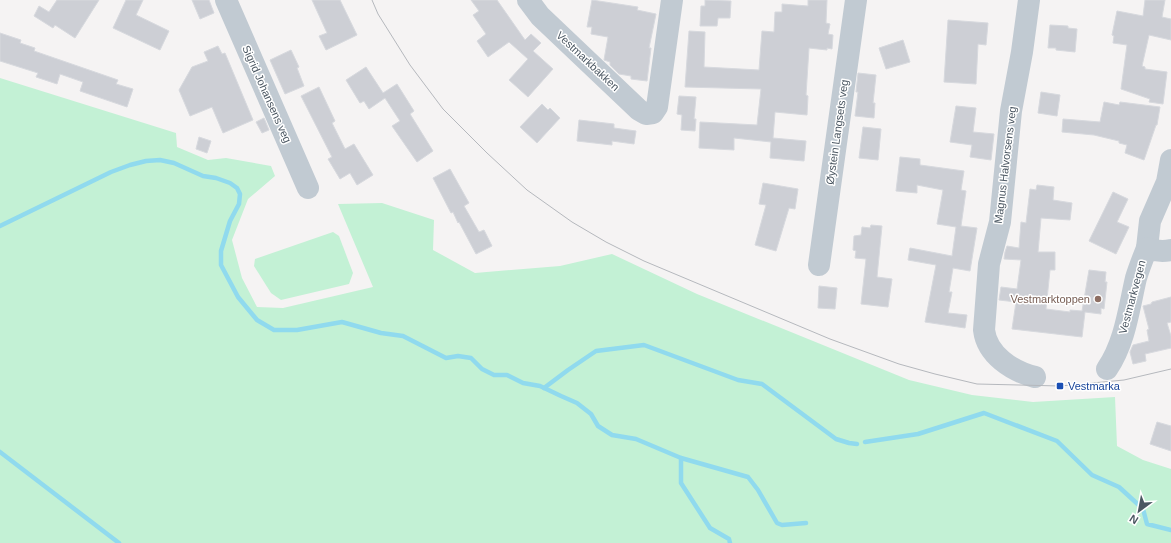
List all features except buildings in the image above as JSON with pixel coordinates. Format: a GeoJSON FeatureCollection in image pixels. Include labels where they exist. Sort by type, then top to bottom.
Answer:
{"type":"FeatureCollection","features":[{"type":"Feature","properties":{"kind":"street","name":"Sigrid Johansens veg"},"geometry":{"type":"LineString","coordinates":[[226,0],[308,188]]}},
{"type":"Feature","properties":{"kind":"street","name":"Vestmarkbakken"},"geometry":{"type":"LineString","coordinates":[[528,0],[540,16],[639,110],[646,114],[654,113],[657,107],[672,0]]}},
{"type":"Feature","properties":{"kind":"street","name":"Øystein Langsets veg"},"geometry":{"type":"LineString","coordinates":[[819,265],[856,0]]}},
{"type":"Feature","properties":{"kind":"street","name":"Magnus Halvorsens veg"},"geometry":{"type":"LineString","coordinates":[[1029,0],[1022,52],[1011,111],[1000,222],[989,264],[984,330],[988,344],[999,358],[1007,364],[1035,377]]}},
{"type":"Feature","properties":{"kind":"street"},"geometry":{"type":"LineString","coordinates":[[1147,248],[1150,221],[1167,182],[1171,160]]}},
{"type":"Feature","properties":{"kind":"street","name":"Vestmarkvegen"},"geometry":{"type":"LineString","coordinates":[[1108,369],[1124,331],[1136,276],[1147,248],[1156,251],[1171,250]]}},
{"type":"Feature","properties":{"kind":"green space"},"geometry":{"type":"Polygon","coordinates":[[[0,78],[176,133],[177,147],[208,160],[226,158],[271,166],[275,176],[248,199],[232,240],[242,278],[257,307],[283,308],[373,287],[338,204],[382,203],[434,220],[433,250],[475,273],[560,266],[612,254],[697,294],[909,380],[972,395],[1033,402],[1115,397],[1117,446],[1143,460],[1171,469],[1171,543],[0,543],[0,78]]]}},
{"type":"Feature","properties":{"kind":"green space"},"geometry":{"type":"Polygon","coordinates":[[[333,232],[339,236],[353,273],[349,284],[281,300],[271,293],[254,266],[255,259],[333,232]]]}},
{"type":"Feature","properties":{"kind":"waterway"},"geometry":{"type":"LineString","coordinates":[[0,226],[111,172],[146,161],[160,160],[174,163],[203,176],[216,178],[230,183],[237,188],[240,194],[239,204],[230,221],[221,251],[221,265],[238,297],[257,320],[274,330],[297,330],[342,322],[381,333],[403,336],[446,358],[458,356],[471,358],[482,369],[494,375],[507,375],[523,383],[540,386],[577,403],[591,414],[598,426],[612,435],[636,439],[681,458],[681,483],[710,528],[729,539],[730,543]]}},
{"type":"Feature","properties":{"kind":"waterway"},"geometry":{"type":"LineString","coordinates":[[544,388],[596,351],[644,345],[738,380],[762,384],[836,439],[857,444]]}},
{"type":"Feature","properties":{"kind":"waterway"},"geometry":{"type":"LineString","coordinates":[[865,442],[918,434],[984,413],[1057,441],[1092,475],[1119,487],[1143,509],[1147,524],[1171,530]]}},
{"type":"Feature","properties":{"kind":"waterway"},"geometry":{"type":"LineString","coordinates":[[0,452],[119,543]]}},
{"type":"Feature","properties":{"kind":"waterway"},"geometry":{"type":"LineString","coordinates":[[681,458],[748,477],[758,490],[777,523],[782,525],[806,523]]}},
{"type":"Feature","properties":{"kind":"tram line"},"geometry":{"type":"LineString","coordinates":[[372,0],[378,14],[410,65],[443,109],[487,153],[527,190],[572,222],[606,242],[644,261],[830,339],[899,364],[977,384],[1060,386],[1124,380],[1171,369]]}},
{"type":"Feature","properties":{"kind":"place","name":"Vestmarktoppen"},"geometry":{"type":"Point","coordinates":[1098,299]}},
{"type":"Feature","properties":{"kind":"place","name":"Vestmarka"},"geometry":{"type":"Point","coordinates":[1060,386]}}]}
